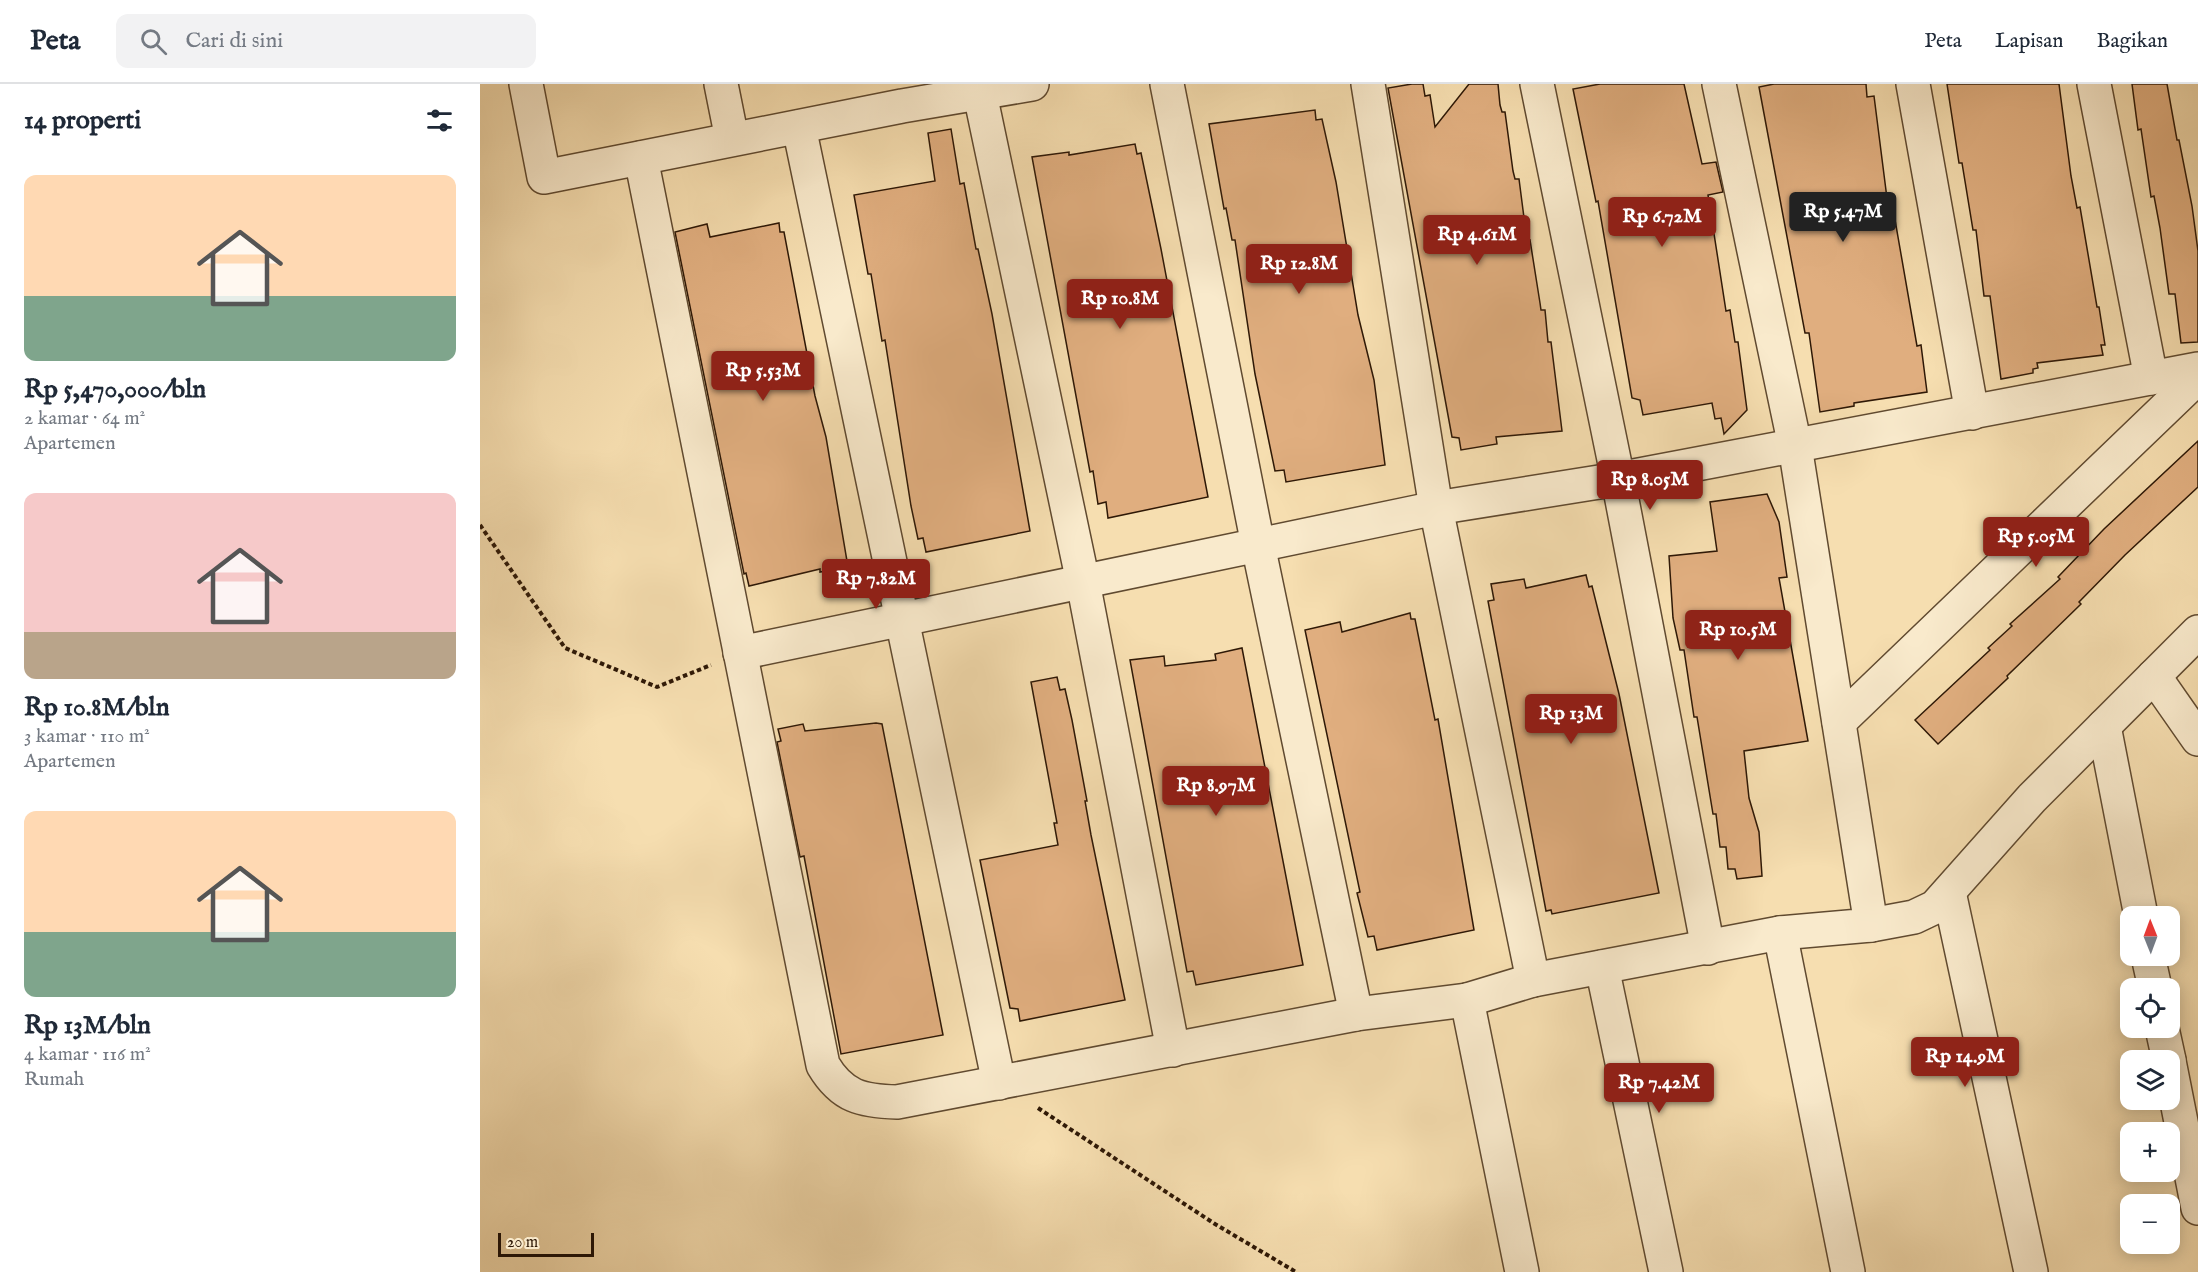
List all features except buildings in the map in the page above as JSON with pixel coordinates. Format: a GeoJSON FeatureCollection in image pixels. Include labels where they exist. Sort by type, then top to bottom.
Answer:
{"type":"FeatureCollection","features":[{"type":"Feature","properties":{"kind":"street"},"geometry":{"type":"LineString","coordinates":[[526,84],[544,177],[799,127],[900,95],[980,94],[1032,84]]}},
{"type":"Feature","properties":{"kind":"street"},"geometry":{"type":"LineString","coordinates":[[720,84],[732,139]]}},
{"type":"Feature","properties":{"kind":"street"},"geometry":{"type":"LineString","coordinates":[[1167,84],[1258,545],[1356,1014]]}},
{"type":"Feature","properties":{"kind":"street"},"geometry":{"type":"LineString","coordinates":[[1368,84],[1436,508],[1533,980]]}},
{"type":"Feature","properties":{"kind":"street"},"geometry":{"type":"LineString","coordinates":[[1537,84],[1618,478],[1708,948]]}},
{"type":"Feature","properties":{"kind":"street"},"geometry":{"type":"LineString","coordinates":[[1719,84],[1795,446],[1870,925]]}},
{"type":"Feature","properties":{"kind":"street"},"geometry":{"type":"LineString","coordinates":[[1913,84],[1972,412]]}},
{"type":"Feature","properties":{"kind":"street"},"geometry":{"type":"LineString","coordinates":[[2094,84],[2151,378]]}},
{"type":"Feature","properties":{"kind":"street"},"geometry":{"type":"LineString","coordinates":[[980,94],[1083,582],[1173,1050]]}},
{"type":"Feature","properties":{"kind":"street"},"geometry":{"type":"LineString","coordinates":[[799,127],[904,619],[999,1083]]}},
{"type":"Feature","properties":{"kind":"street"},"geometry":{"type":"LineString","coordinates":[[641,158],[823,1065],[834,1084],[865,1101],[897,1102],[1356,1014],[1467,1000],[1533,980],[1780,933],[1870,925],[1914,917],[1935,908],[2032,798],[2198,632]]}},
{"type":"Feature","properties":{"kind":"street"},"geometry":{"type":"LineString","coordinates":[[740,653],[1083,582],[1173,560],[1436,508],[1795,446],[2198,369]]}},
{"type":"Feature","properties":{"kind":"street"},"geometry":{"type":"LineString","coordinates":[[1839,722],[2198,377]]}},
{"type":"Feature","properties":{"kind":"street"},"geometry":{"type":"LineString","coordinates":[[2154,676],[2198,739]]}},
{"type":"Feature","properties":{"kind":"street"},"geometry":{"type":"LineString","coordinates":[[2103,726],[2139,906]]}},
{"type":"Feature","properties":{"kind":"street"},"geometry":{"type":"LineString","coordinates":[[1949,892],[2031,1272]]}},
{"type":"Feature","properties":{"kind":"street"},"geometry":{"type":"LineString","coordinates":[[1780,933],[1848,1272]]}},
{"type":"Feature","properties":{"kind":"street"},"geometry":{"type":"LineString","coordinates":[[1602,967],[1666,1272]]}},
{"type":"Feature","properties":{"kind":"street"},"geometry":{"type":"LineString","coordinates":[[1467,1000],[1522,1272]]}},
{"type":"Feature","properties":{"kind":"street"},"geometry":{"type":"LineString","coordinates":[[2180,1096],[2190,1128],[2198,1208]]}},
{"type":"Feature","properties":{"kind":"path"},"geometry":{"type":"LineString","coordinates":[[480,525],[565,648],[657,687],[740,653]]}},
{"type":"Feature","properties":{"kind":"path"},"geometry":{"type":"LineString","coordinates":[[999,1083],[1215,1224],[1296,1272]]}}]}
